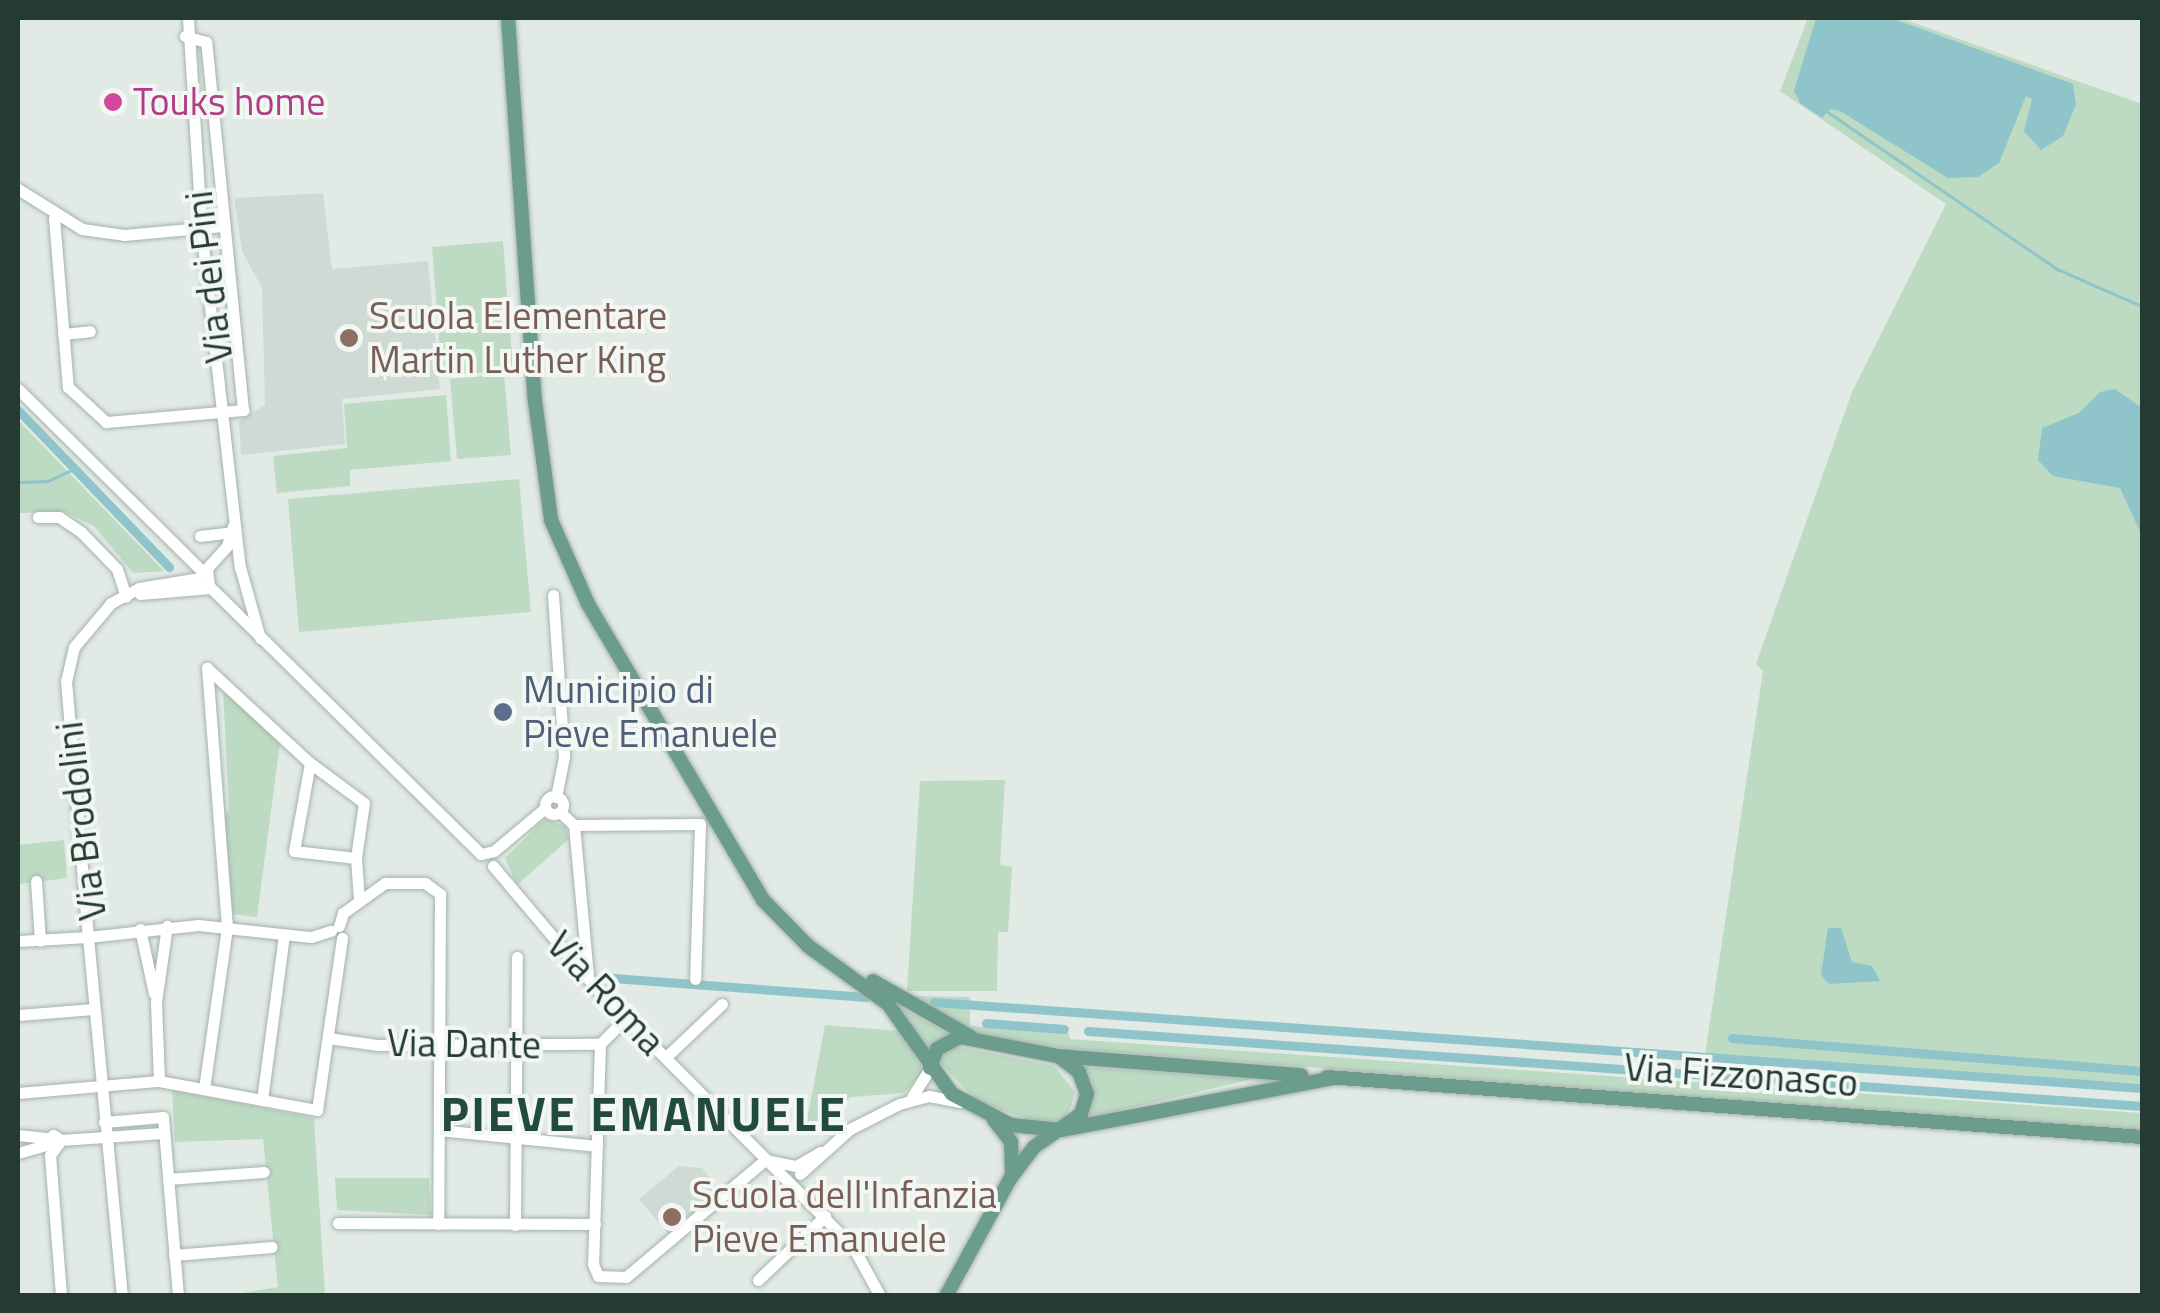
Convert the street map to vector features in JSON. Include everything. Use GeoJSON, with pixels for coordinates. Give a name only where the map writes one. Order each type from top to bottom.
{"type":"FeatureCollection","features":[{"type":"Feature","properties":{"kind":"main road"},"geometry":{"type":"LineString","coordinates":[[508,18],[548,507],[588,604],[722,837],[791,930],[888,1004],[930,1068],[964,1104],[993,1118],[1061,1130]]}},
{"type":"Feature","properties":{"kind":"main road"},"geometry":{"type":"LineString","coordinates":[[791,930],[979,1041]]}},
{"type":"Feature","properties":{"kind":"main road"},"geometry":{"type":"LineString","coordinates":[[930,1068],[943,1043],[960,1037],[979,1041]]}},
{"type":"Feature","properties":{"kind":"main road","name":"Via Fizzonasco"},"geometry":{"type":"LineString","coordinates":[[979,1041],[1058,1056],[2142,1137]]}},
{"type":"Feature","properties":{"kind":"main road"},"geometry":{"type":"LineString","coordinates":[[946,1296],[1010,1177],[1034,1147],[1081,1114],[1088,1094],[1079,1072],[1058,1056]]}},
{"type":"Feature","properties":{"kind":"main road","name":"Via Fizzonasco"},"geometry":{"type":"LineString","coordinates":[[1061,1130],[1334,1078]]}},
{"type":"Feature","properties":{"kind":"main road"},"geometry":{"type":"LineString","coordinates":[[993,1118],[1011,1142],[1010,1177]]}},
{"type":"Feature","properties":{"kind":"street","name":"Via dei Pini"},"geometry":{"type":"LineString","coordinates":[[180,18],[186,36]]}},
{"type":"Feature","properties":{"kind":"street","name":"Via dei Pini"},"geometry":{"type":"LineString","coordinates":[[188,18],[186,36],[201,227],[226,412],[240,571]]}},
{"type":"Feature","properties":{"kind":"street"},"geometry":{"type":"LineString","coordinates":[[54,218],[68,387],[106,422],[243,410],[206,42],[186,36]]}},
{"type":"Feature","properties":{"kind":"street"},"geometry":{"type":"LineString","coordinates":[[18,189],[54,218],[124,235],[223,226]]}},
{"type":"Feature","properties":{"kind":"street"},"geometry":{"type":"LineString","coordinates":[[63,334],[90,331]]}},
{"type":"Feature","properties":{"kind":"street"},"geometry":{"type":"LineString","coordinates":[[18,389],[260,638],[488,852],[556,796]]}},
{"type":"Feature","properties":{"kind":"street"},"geometry":{"type":"LineString","coordinates":[[38,518],[59,517],[81,532],[117,569],[126,597],[210,583],[230,591],[240,571]]}},
{"type":"Feature","properties":{"kind":"street","name":"Via dei Pini"},"geometry":{"type":"LineString","coordinates":[[210,583],[216,559],[232,532],[234,517]]}},
{"type":"Feature","properties":{"kind":"street"},"geometry":{"type":"LineString","coordinates":[[200,536],[232,532]]}},
{"type":"Feature","properties":{"kind":"street"},"geometry":{"type":"LineString","coordinates":[[177,552],[216,559],[240,571],[260,638]]}},
{"type":"Feature","properties":{"kind":"street"},"geometry":{"type":"LineString","coordinates":[[553,595],[564,758],[556,796],[560,812]]}},
{"type":"Feature","properties":{"kind":"street","name":"Via Brodolini"},"geometry":{"type":"LineString","coordinates":[[126,597],[86,626],[67,670],[88,936],[167,926],[227,927],[284,936],[339,932]]}},
{"type":"Feature","properties":{"kind":"street"},"geometry":{"type":"LineString","coordinates":[[204,1090],[227,927],[207,668],[310,763],[364,802],[356,858],[359,900]]}},
{"type":"Feature","properties":{"kind":"street"},"geometry":{"type":"LineString","coordinates":[[310,763],[294,851],[356,858]]}},
{"type":"Feature","properties":{"kind":"street"},"geometry":{"type":"LineString","coordinates":[[545,808],[560,812],[574,825],[588,974]]}},
{"type":"Feature","properties":{"kind":"street"},"geometry":{"type":"LineString","coordinates":[[574,825],[700,824],[694,978]]}},
{"type":"Feature","properties":{"kind":"street","name":"Via Roma"},"geometry":{"type":"LineString","coordinates":[[488,852],[493,866],[627,1016],[765,1160],[792,1174],[868,1268],[880,1296]]}},
{"type":"Feature","properties":{"kind":"street"},"geometry":{"type":"LineString","coordinates":[[355,879],[425,884],[440,894],[438,1224]]}},
{"type":"Feature","properties":{"kind":"street"},"geometry":{"type":"LineString","coordinates":[[36,881],[40,941]]}},
{"type":"Feature","properties":{"kind":"street"},"geometry":{"type":"LineString","coordinates":[[18,1093],[159,1082],[317,1110],[339,932],[359,900],[385,883]]}},
{"type":"Feature","properties":{"kind":"street"},"geometry":{"type":"LineString","coordinates":[[156,1002],[167,926]]}},
{"type":"Feature","properties":{"kind":"street"},"geometry":{"type":"LineString","coordinates":[[140,928],[156,1002],[159,1082]]}},
{"type":"Feature","properties":{"kind":"street"},"geometry":{"type":"LineString","coordinates":[[18,942],[88,936],[122,1296]]}},
{"type":"Feature","properties":{"kind":"street"},"geometry":{"type":"LineString","coordinates":[[262,1100],[284,936]]}},
{"type":"Feature","properties":{"kind":"street"},"geometry":{"type":"LineString","coordinates":[[516,1225],[517,957]]}},
{"type":"Feature","properties":{"kind":"street"},"geometry":{"type":"LineString","coordinates":[[666,1057],[722,1004]]}},
{"type":"Feature","properties":{"kind":"street"},"geometry":{"type":"LineString","coordinates":[[18,1015],[94,1009]]}},
{"type":"Feature","properties":{"kind":"street"},"geometry":{"type":"LineString","coordinates":[[627,1016],[600,1044],[593,1264],[605,1279],[621,1279],[638,1268],[765,1160]]}},
{"type":"Feature","properties":{"kind":"street","name":"Via Dante"},"geometry":{"type":"LineString","coordinates":[[328,1038],[517,1046],[600,1044]]}},
{"type":"Feature","properties":{"kind":"street"},"geometry":{"type":"LineString","coordinates":[[792,1174],[834,1143],[900,1104],[924,1085],[930,1068]]}},
{"type":"Feature","properties":{"kind":"street"},"geometry":{"type":"LineString","coordinates":[[900,1104],[929,1096],[964,1104]]}},
{"type":"Feature","properties":{"kind":"street"},"geometry":{"type":"LineString","coordinates":[[104,1122],[163,1117],[178,1296]]}},
{"type":"Feature","properties":{"kind":"street"},"geometry":{"type":"LineString","coordinates":[[439,1130],[597,1146]]}},
{"type":"Feature","properties":{"kind":"street"},"geometry":{"type":"LineString","coordinates":[[18,1153],[54,1142],[164,1133]]}},
{"type":"Feature","properties":{"kind":"street"},"geometry":{"type":"LineString","coordinates":[[18,1136],[54,1142]]}},
{"type":"Feature","properties":{"kind":"street"},"geometry":{"type":"LineString","coordinates":[[54,1142],[50,1155],[61,1296]]}},
{"type":"Feature","properties":{"kind":"street"},"geometry":{"type":"LineString","coordinates":[[168,1179],[264,1172]]}},
{"type":"Feature","properties":{"kind":"street"},"geometry":{"type":"LineString","coordinates":[[758,1280],[823,1214]]}},
{"type":"Feature","properties":{"kind":"street"},"geometry":{"type":"LineString","coordinates":[[338,1223],[595,1224]]}},
{"type":"Feature","properties":{"kind":"street"},"geometry":{"type":"LineString","coordinates":[[174,1255],[272,1246]]}},
{"type":"Feature","properties":{"kind":"shaded area","name":"Scuola Elementare Martin Luther King"},"geometry":{"type":"Polygon","coordinates":[[[323,193],[332,269],[428,261],[440,389],[342,399],[345,444],[241,455],[239,421],[265,405],[262,288],[242,251],[234,198],[323,193]]]}},
{"type":"Feature","properties":{"kind":"shaded area","name":"Scuola dell'Infanzia Pieve Emanuele"},"geometry":{"type":"Polygon","coordinates":[[[679,1166],[702,1168],[720,1192],[668,1234],[639,1199],[679,1166]]]}},
{"type":"Feature","properties":{"kind":"green space"},"geometry":{"type":"Polygon","coordinates":[[[1808,18],[1900,18],[2142,104],[2142,1083],[1704,1061],[1763,671],[1756,664],[1852,392],[1946,204],[1780,91],[1808,18]]]}},
{"type":"Feature","properties":{"kind":"green space"},"geometry":{"type":"Polygon","coordinates":[[[503,241],[513,370],[442,376],[432,247],[503,241]]]}},
{"type":"Feature","properties":{"kind":"green space"},"geometry":{"type":"Polygon","coordinates":[[[504,374],[511,455],[457,459],[450,379],[504,374]]]}},
{"type":"Feature","properties":{"kind":"green space"},"geometry":{"type":"Polygon","coordinates":[[[446,395],[451,461],[350,470],[350,486],[277,493],[273,456],[347,448],[344,404],[446,395]]]}},
{"type":"Feature","properties":{"kind":"green space"},"geometry":{"type":"Polygon","coordinates":[[[18,420],[164,571],[133,573],[94,526],[65,512],[18,513],[18,420]]]}},
{"type":"Feature","properties":{"kind":"green space"},"geometry":{"type":"Polygon","coordinates":[[[519,479],[531,612],[299,632],[288,499],[519,479]]]}},
{"type":"Feature","properties":{"kind":"green space"},"geometry":{"type":"Polygon","coordinates":[[[223,690],[280,743],[257,917],[231,914],[222,822],[229,809],[223,690]]]}},
{"type":"Feature","properties":{"kind":"green space"},"geometry":{"type":"Polygon","coordinates":[[[1005,780],[1000,865],[1012,867],[1008,932],[998,932],[997,991],[907,991],[920,781],[1005,780]]]}},
{"type":"Feature","properties":{"kind":"green space"},"geometry":{"type":"Polygon","coordinates":[[[545,819],[565,826],[569,839],[517,885],[505,858],[545,819]]]}},
{"type":"Feature","properties":{"kind":"green space"},"geometry":{"type":"Polygon","coordinates":[[[64,840],[67,878],[18,884],[18,845],[64,840]]]}},
{"type":"Feature","properties":{"kind":"green space"},"geometry":{"type":"Polygon","coordinates":[[[911,996],[970,997],[970,1026],[1068,1031],[1070,1039],[2142,1113],[2142,1132],[1009,1044],[987,1040],[911,996]]]}},
{"type":"Feature","properties":{"kind":"green space"},"geometry":{"type":"Polygon","coordinates":[[[901,1007],[948,1034],[927,1057],[898,1009],[901,1007]]]}},
{"type":"Feature","properties":{"kind":"green space"},"geometry":{"type":"Polygon","coordinates":[[[825,1025],[900,1031],[924,1071],[904,1093],[851,1097],[805,1131],[825,1025]]]}},
{"type":"Feature","properties":{"kind":"green space"},"geometry":{"type":"Polygon","coordinates":[[[954,1046],[1054,1066],[1075,1092],[1071,1107],[1062,1121],[1047,1126],[977,1101],[937,1060],[954,1046]]]}},
{"type":"Feature","properties":{"kind":"green space"},"geometry":{"type":"Polygon","coordinates":[[[1084,1067],[1253,1079],[1087,1118],[1093,1085],[1084,1067]]]}},
{"type":"Feature","properties":{"kind":"green space"},"geometry":{"type":"Polygon","coordinates":[[[172,1090],[314,1118],[325,1295],[231,1295],[278,1287],[263,1139],[175,1142],[172,1090]]]}},
{"type":"Feature","properties":{"kind":"green space"},"geometry":{"type":"Polygon","coordinates":[[[335,1178],[429,1178],[431,1215],[337,1210],[335,1178]]]}},
{"type":"Feature","properties":{"kind":"water"},"geometry":{"type":"Polygon","coordinates":[[[1816,18],[1891,18],[2073,84],[2076,104],[2063,136],[2041,150],[2024,131],[2032,99],[2026,96],[1999,163],[1978,177],[1948,178],[1840,111],[1830,109],[1822,118],[1800,103],[1794,91],[1816,18]]]}},
{"type":"Feature","properties":{"kind":"water"},"geometry":{"type":"Polygon","coordinates":[[[2115,389],[2142,408],[2142,536],[2120,488],[2053,476],[2038,460],[2042,428],[2079,413],[2100,392],[2115,389]]]}},
{"type":"Feature","properties":{"kind":"water"},"geometry":{"type":"Polygon","coordinates":[[[1828,928],[1841,928],[1852,962],[1872,966],[1880,981],[1829,984],[1821,975],[1828,928]]]}},
{"type":"Feature","properties":{"kind":"waterway"},"geometry":{"type":"LineString","coordinates":[[1825,110],[2057,269],[2142,306]]}},
{"type":"Feature","properties":{"kind":"waterway"},"geometry":{"type":"LineString","coordinates":[[18,410],[169,567]]}},
{"type":"Feature","properties":{"kind":"waterway"},"geometry":{"type":"LineString","coordinates":[[18,482],[48,481],[74,469]]}},
{"type":"Feature","properties":{"kind":"waterway"},"geometry":{"type":"LineString","coordinates":[[613,978],[866,997]]}},
{"type":"Feature","properties":{"kind":"waterway"},"geometry":{"type":"LineString","coordinates":[[934,1002],[2142,1088]]}},
{"type":"Feature","properties":{"kind":"waterway"},"geometry":{"type":"LineString","coordinates":[[986,1023],[1064,1029]]}},
{"type":"Feature","properties":{"kind":"waterway"},"geometry":{"type":"LineString","coordinates":[[1088,1031],[2142,1106]]}},
{"type":"Feature","properties":{"kind":"waterway"},"geometry":{"type":"LineString","coordinates":[[1732,1038],[2142,1071]]}},
{"type":"Feature","properties":{"kind":"place","name":"Touks home"},"geometry":{"type":"Point","coordinates":[113,102]}},
{"type":"Feature","properties":{"kind":"place","name":"Scuola Elementare Martin Luther King"},"geometry":{"type":"Point","coordinates":[349,338]}},
{"type":"Feature","properties":{"kind":"place","name":"Municipio di Pieve Emanuele"},"geometry":{"type":"Point","coordinates":[503,712]}},
{"type":"Feature","properties":{"kind":"place","name":"Scuola dell'Infanzia Pieve Emanuele"},"geometry":{"type":"Point","coordinates":[672,1217]}},
{"type":"Feature","properties":{"kind":"district","name":"PIEVE EMANUELE"},"geometry":{"type":"Point","coordinates":[644,1114]}}]}
